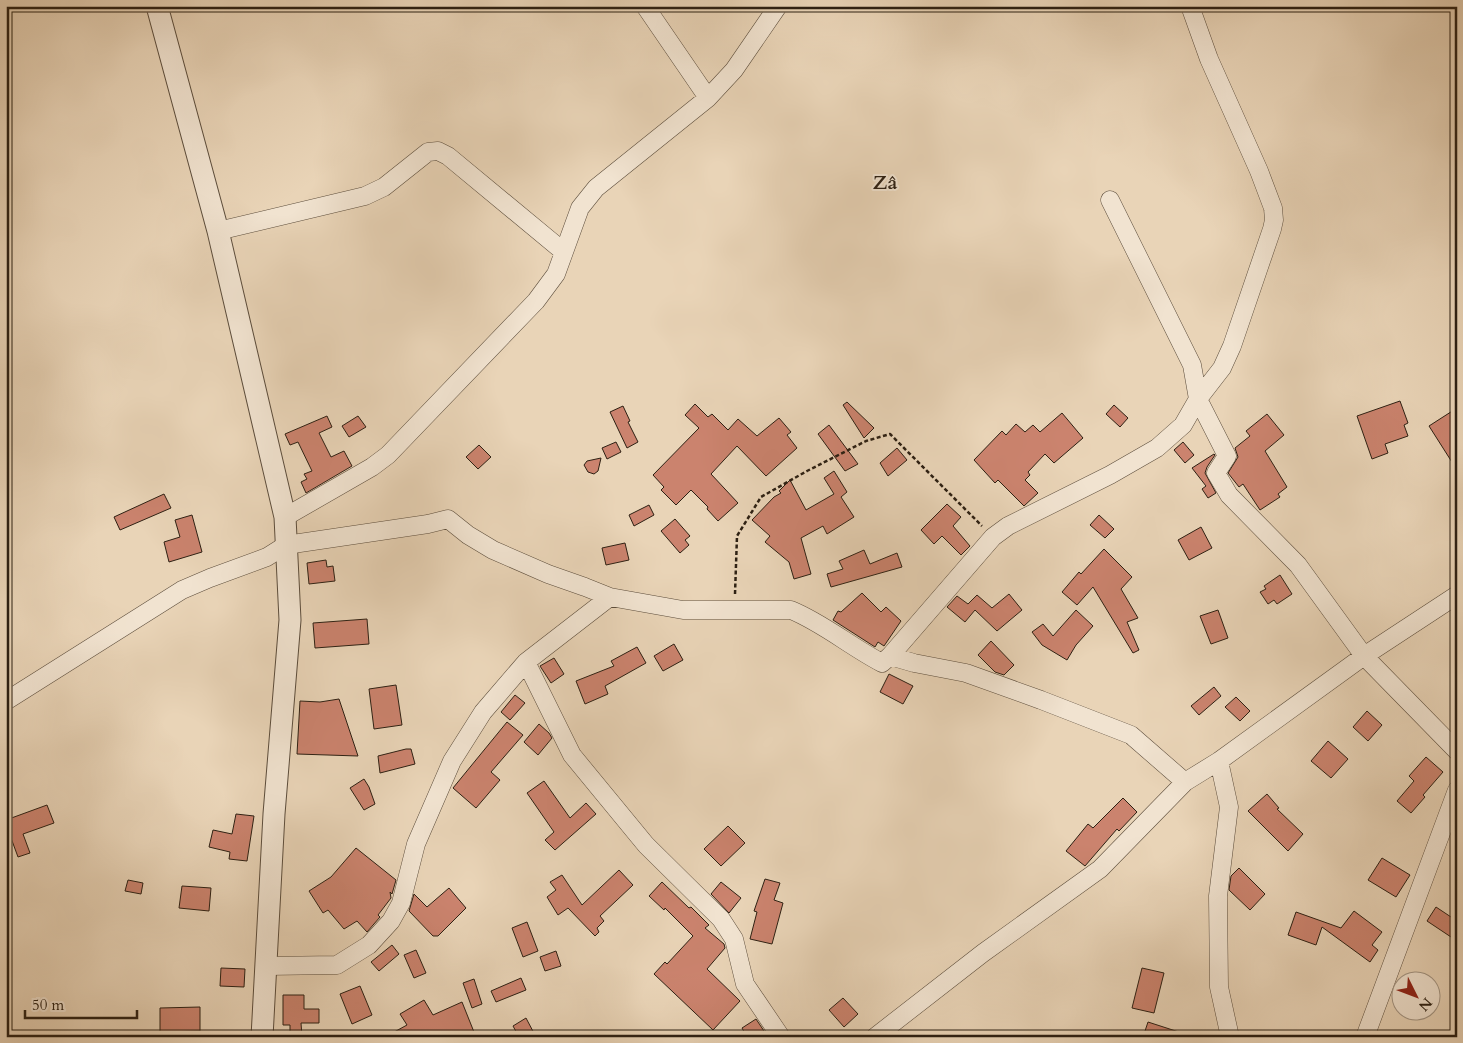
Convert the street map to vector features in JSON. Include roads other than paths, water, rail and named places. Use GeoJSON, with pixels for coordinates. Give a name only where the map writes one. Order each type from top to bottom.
{"type":"FeatureCollection","features":[{"type":"Feature","properties":{"kind":"street"},"geometry":{"type":"LineString","coordinates":[[157,6],[218,231],[285,517],[290,620],[274,814],[262,1037]]}},
{"type":"Feature","properties":{"kind":"street"},"geometry":{"type":"LineString","coordinates":[[645,6],[708,98]]}},
{"type":"Feature","properties":{"kind":"street"},"geometry":{"type":"LineString","coordinates":[[285,517],[372,467],[388,455],[536,301],[556,274],[580,208],[596,188],[708,98],[734,70],[778,6]]}},
{"type":"Feature","properties":{"kind":"street"},"geometry":{"type":"LineString","coordinates":[[6,701],[182,590],[267,557],[286,545],[448,520],[493,550],[548,574],[610,597],[683,610],[791,610],[805,616],[858,651],[882,664],[993,537],[1008,526],[1110,476],[1157,448],[1183,425],[1198,399],[1222,368],[1232,346],[1272,229],[1274,220],[1273,208],[1259,171],[1209,59],[1190,6]]}},
{"type":"Feature","properties":{"kind":"street"},"geometry":{"type":"LineString","coordinates":[[218,231],[365,196],[384,187],[428,152],[438,151],[448,156],[564,252]]}},
{"type":"Feature","properties":{"kind":"street"},"geometry":{"type":"LineString","coordinates":[[1110,200],[1192,365],[1198,399],[1227,456],[1216,473],[1229,494],[1298,565],[1364,656],[1457,751]]}},
{"type":"Feature","properties":{"kind":"street"},"geometry":{"type":"LineString","coordinates":[[875,1037],[983,953],[1100,869],[1185,782],[1219,761],[1364,656],[1457,595]]}},
{"type":"Feature","properties":{"kind":"street"},"geometry":{"type":"LineString","coordinates":[[266,966],[337,965],[369,945],[391,921],[400,903],[416,844],[452,760],[483,712],[526,662],[610,597]]}},
{"type":"Feature","properties":{"kind":"street"},"geometry":{"type":"LineString","coordinates":[[890,656],[914,663],[966,673],[1131,735],[1185,782]]}},
{"type":"Feature","properties":{"kind":"street"},"geometry":{"type":"LineString","coordinates":[[526,662],[572,755],[646,845],[721,919],[734,939],[745,984],[781,1037]]}},
{"type":"Feature","properties":{"kind":"street"},"geometry":{"type":"LineString","coordinates":[[1219,761],[1229,807],[1218,896],[1219,988],[1230,1037]]}},
{"type":"Feature","properties":{"kind":"street"},"geometry":{"type":"LineString","coordinates":[[1365,1037],[1457,790]]}},
{"type":"Feature","properties":{"kind":"district","name":"Zâ"},"geometry":{"type":"Point","coordinates":[885,182]}}]}
